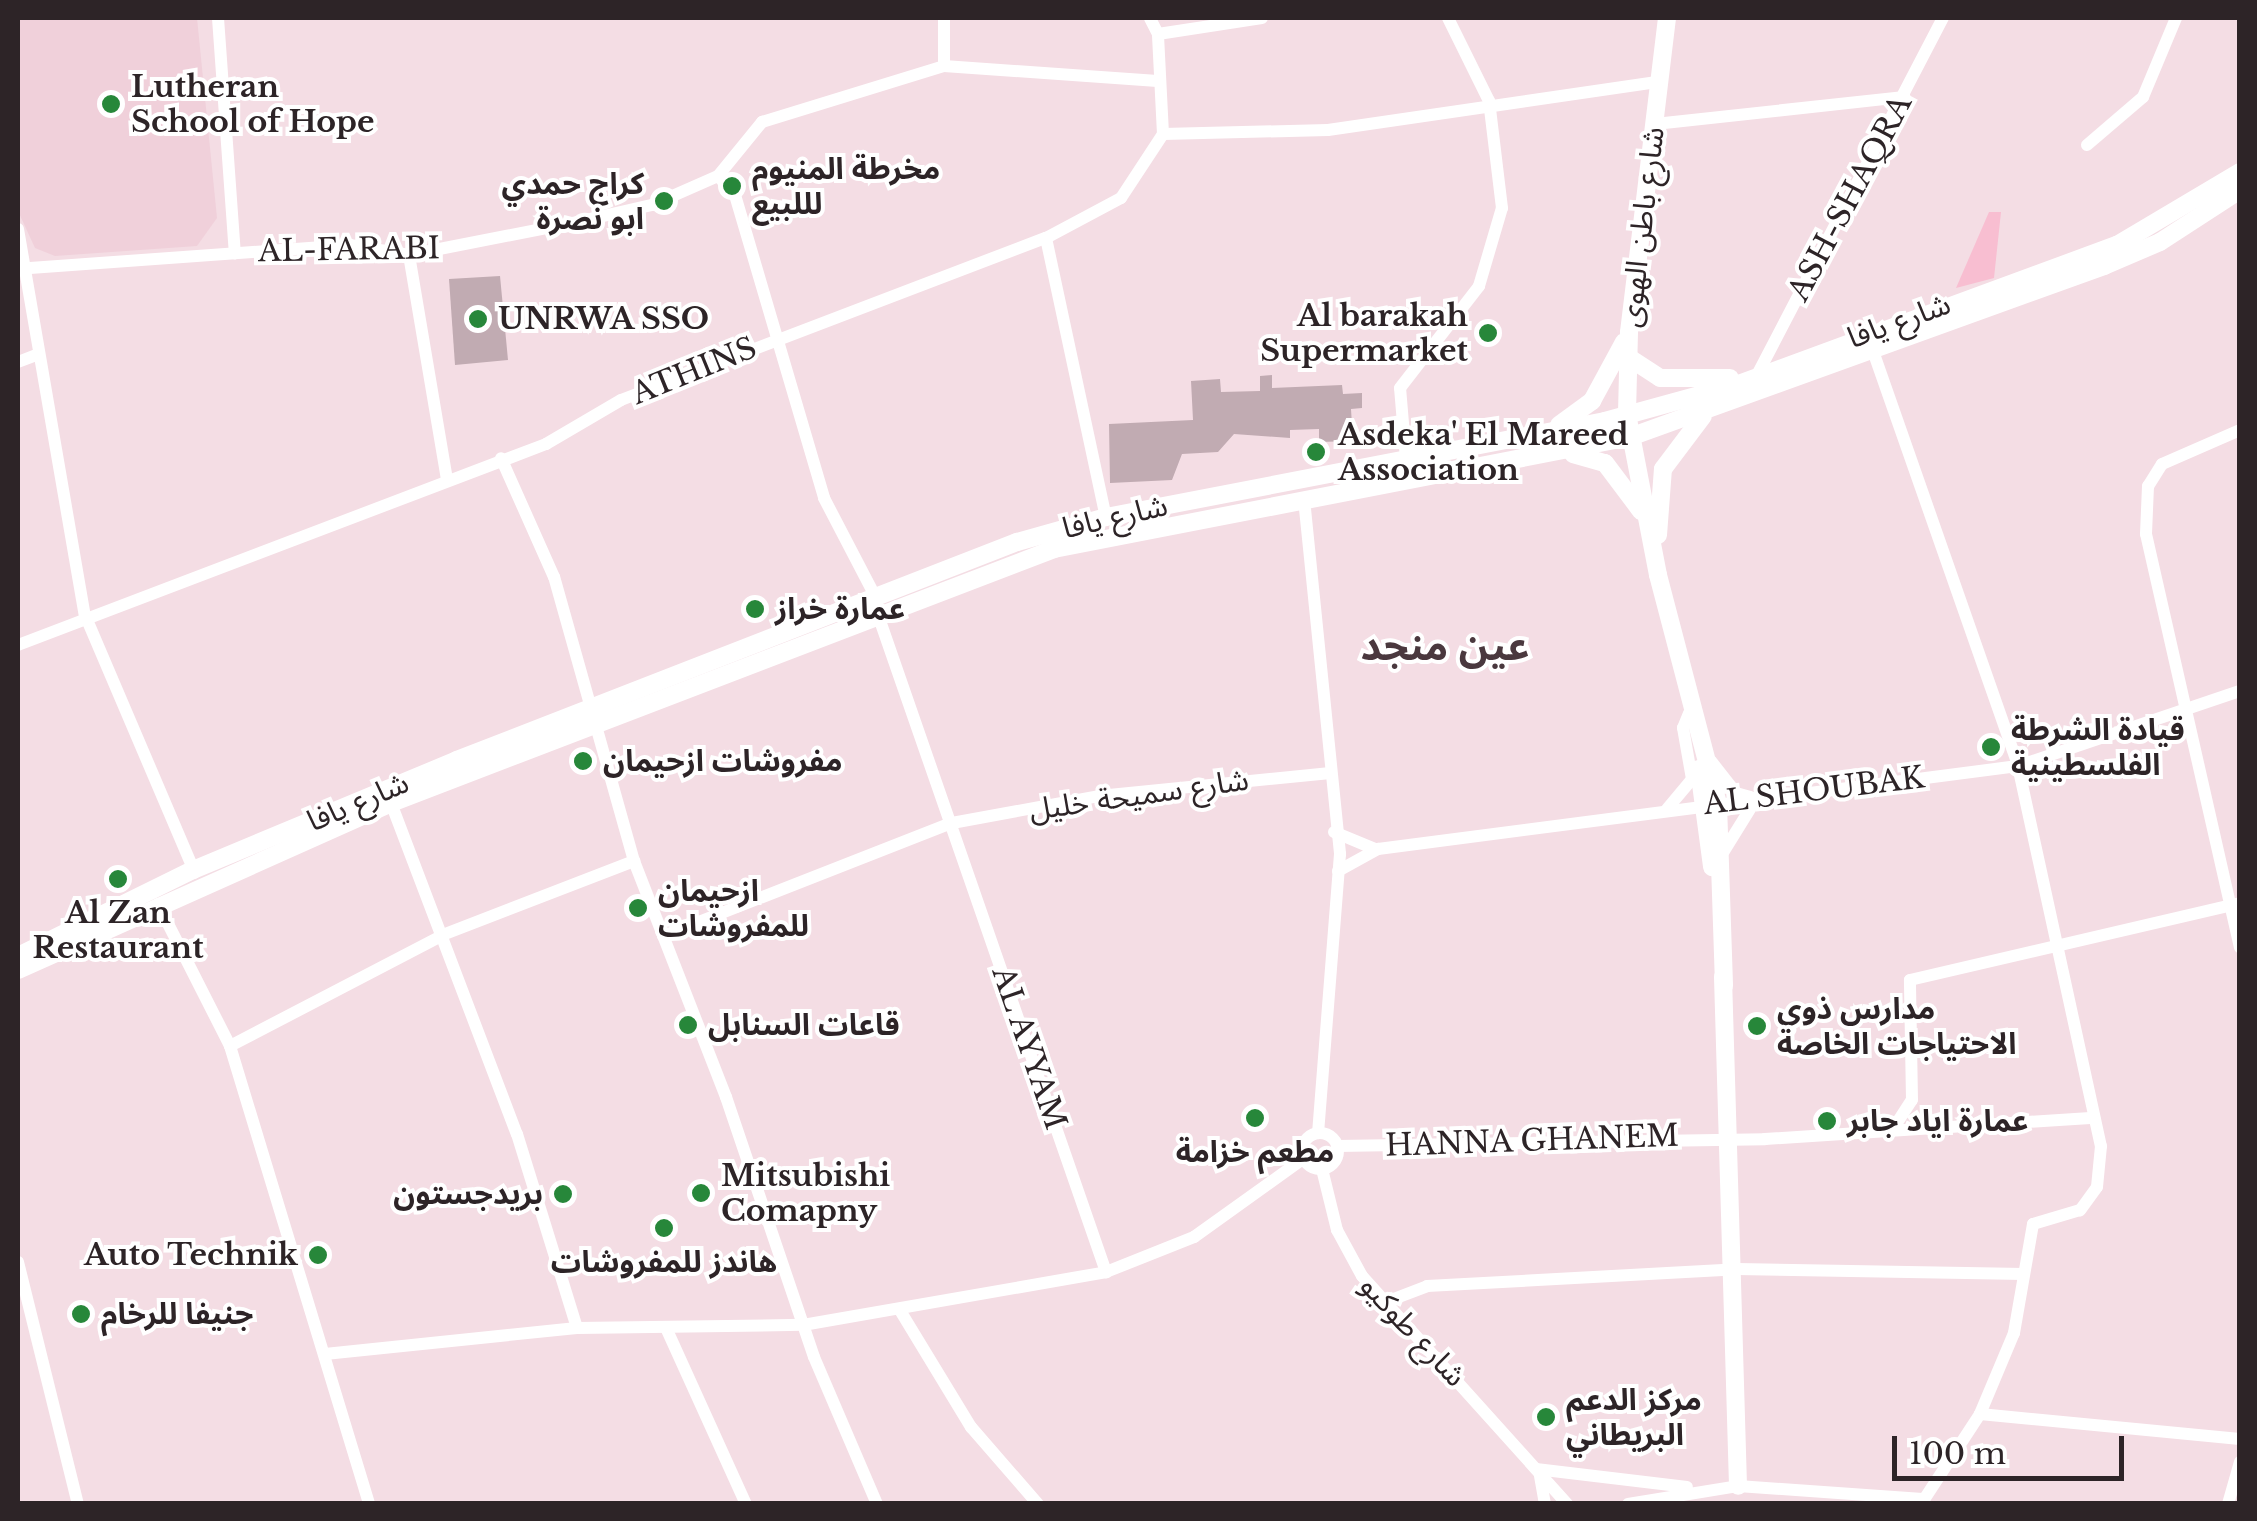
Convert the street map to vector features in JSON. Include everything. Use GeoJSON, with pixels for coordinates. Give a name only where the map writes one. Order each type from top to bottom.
{"type":"FeatureCollection","features":[{"type":"Feature","properties":{"kind":"main road","name":"شارع باطن الهوى"},"geometry":{"type":"LineString","coordinates":[[1658,575],[1630,437],[1628,357],[1667,18]]}},
{"type":"Feature","properties":{"kind":"main road","name":"شارع يافا"},"geometry":{"type":"LineString","coordinates":[[18,956],[595,704],[876,604],[1106,516],[1544,432],[1628,414],[1756,377],[2117,245],[2240,172]]}},
{"type":"Feature","properties":{"kind":"main road","name":"شارع يافا"},"geometry":{"type":"LineString","coordinates":[[18,970],[158,904],[197,877],[590,726],[876,604],[1054,549],[1630,437],[2146,248],[2240,190]]}},
{"type":"Feature","properties":{"kind":"main road"},"geometry":{"type":"LineString","coordinates":[[1544,432],[1592,400],[1629,332]]}},
{"type":"Feature","properties":{"kind":"main road"},"geometry":{"type":"LineString","coordinates":[[1628,357],[1660,378],[1756,377]]}},
{"type":"Feature","properties":{"kind":"main road"},"geometry":{"type":"LineString","coordinates":[[1714,407],[1678,440],[1663,469],[1658,575],[1706,752],[1724,986]]}},
{"type":"Feature","properties":{"kind":"main road"},"geometry":{"type":"LineString","coordinates":[[1558,452],[1605,464],[1647,520]]}},
{"type":"Feature","properties":{"kind":"main road"},"geometry":{"type":"LineString","coordinates":[[1685,679],[1722,858],[1727,1136],[1737,1269],[1738,1486]]}},
{"type":"Feature","properties":{"kind":"street"},"geometry":{"type":"LineString","coordinates":[[218,18],[235,252]]}},
{"type":"Feature","properties":{"kind":"street"},"geometry":{"type":"LineString","coordinates":[[944,18],[944,66]]}},
{"type":"Feature","properties":{"kind":"street"},"geometry":{"type":"LineString","coordinates":[[1150,18],[1158,34],[1157,81],[1163,134],[1280,135],[1488,101],[1659,82]]}},
{"type":"Feature","properties":{"kind":"street"},"geometry":{"type":"LineString","coordinates":[[1158,34],[1262,18]]}},
{"type":"Feature","properties":{"kind":"street"},"geometry":{"type":"LineString","coordinates":[[1406,459],[1400,388],[1479,286],[1502,208],[1488,101],[1448,18]]}},
{"type":"Feature","properties":{"kind":"street","name":"ASH-SHAQRA"},"geometry":{"type":"LineString","coordinates":[[1756,377],[1905,98],[1942,18]]}},
{"type":"Feature","properties":{"kind":"street"},"geometry":{"type":"LineString","coordinates":[[2087,145],[2143,97],[2176,18]]}},
{"type":"Feature","properties":{"kind":"street"},"geometry":{"type":"LineString","coordinates":[[718,176],[762,122],[944,66],[1157,81]]}},
{"type":"Feature","properties":{"kind":"street"},"geometry":{"type":"LineString","coordinates":[[1655,124],[1905,98]]}},
{"type":"Feature","properties":{"kind":"street","name":"ATHINS"},"geometry":{"type":"LineString","coordinates":[[18,646],[85,615],[447,480],[774,339],[1046,238],[1122,198],[1163,134]]}},
{"type":"Feature","properties":{"kind":"street","name":"AL-FARABI"},"geometry":{"type":"LineString","coordinates":[[30,268],[350,245],[409,254],[652,205],[718,176]]}},
{"type":"Feature","properties":{"kind":"street","name":"AL AYYAM"},"geometry":{"type":"LineString","coordinates":[[718,176],[735,195],[774,339],[824,498],[876,604],[1106,1272]]}},
{"type":"Feature","properties":{"kind":"street"},"geometry":{"type":"LineString","coordinates":[[18,229],[30,268],[40,354],[85,615],[197,877]]}},
{"type":"Feature","properties":{"kind":"street"},"geometry":{"type":"LineString","coordinates":[[1046,238],[1106,516]]}},
{"type":"Feature","properties":{"kind":"street"},"geometry":{"type":"LineString","coordinates":[[409,254],[447,480]]}},
{"type":"Feature","properties":{"kind":"street"},"geometry":{"type":"LineString","coordinates":[[1628,1504],[1738,1486],[1922,1501],[1980,1414],[2014,1332],[2033,1224],[2080,1210],[2097,1187],[2094,1118],[2062,950],[2018,766],[1872,351]]}},
{"type":"Feature","properties":{"kind":"street"},"geometry":{"type":"LineString","coordinates":[[18,362],[40,354]]}},
{"type":"Feature","properties":{"kind":"street"},"geometry":{"type":"LineString","coordinates":[[2240,430],[2162,464],[2148,486],[2146,534],[2235,905],[2240,947]]}},
{"type":"Feature","properties":{"kind":"street"},"geometry":{"type":"LineString","coordinates":[[501,458],[554,577],[595,704],[590,726],[634,861],[803,1325],[877,1504]]}},
{"type":"Feature","properties":{"kind":"street"},"geometry":{"type":"LineString","coordinates":[[1304,499],[1338,871],[1318,1133]]}},
{"type":"Feature","properties":{"kind":"street","name":"AL SHOUBAK"},"geometry":{"type":"LineString","coordinates":[[1338,871],[1378,849],[2018,766],[2240,691]]}},
{"type":"Feature","properties":{"kind":"street"},"geometry":{"type":"LineString","coordinates":[[1664,811],[1692,779],[1689,713]]}},
{"type":"Feature","properties":{"kind":"street"},"geometry":{"type":"LineString","coordinates":[[1706,752],[1736,792],[1757,799],[1728,833],[1722,858]]}},
{"type":"Feature","properties":{"kind":"street","name":"شارع سميحة خليل"},"geometry":{"type":"LineString","coordinates":[[663,936],[952,824],[1099,796],[1328,773]]}},
{"type":"Feature","properties":{"kind":"street"},"geometry":{"type":"LineString","coordinates":[[391,803],[445,934],[577,1328]]}},
{"type":"Feature","properties":{"kind":"street","name":"AL SHOUBAK"},"geometry":{"type":"LineString","coordinates":[[1334,832],[1378,849]]}},
{"type":"Feature","properties":{"kind":"street"},"geometry":{"type":"LineString","coordinates":[[230,1046],[445,934],[634,861]]}},
{"type":"Feature","properties":{"kind":"street"},"geometry":{"type":"LineString","coordinates":[[158,904],[230,1046],[368,1504]]}},
{"type":"Feature","properties":{"kind":"street"},"geometry":{"type":"LineString","coordinates":[[1891,1132],[1912,1100],[1910,980],[2062,950],[2235,905]]}},
{"type":"Feature","properties":{"kind":"street","name":"HANNA GHANEM"},"geometry":{"type":"LineString","coordinates":[[1337,1146],[1891,1132],[2094,1118]]}},
{"type":"Feature","properties":{"kind":"street"},"geometry":{"type":"LineString","coordinates":[[1303,1158],[1304,1142],[1318,1133]]}},
{"type":"Feature","properties":{"kind":"street"},"geometry":{"type":"LineString","coordinates":[[1303,1158],[1322,1169],[1336,1158],[1337,1146],[1318,1133]]}},
{"type":"Feature","properties":{"kind":"street"},"geometry":{"type":"LineString","coordinates":[[325,1354],[577,1328],[667,1330],[803,1325],[901,1312],[1106,1272],[1194,1237],[1303,1158]]}},
{"type":"Feature","properties":{"kind":"street","name":"شارع طوكيو"},"geometry":{"type":"LineString","coordinates":[[1322,1169],[1348,1257],[1391,1300],[1567,1504]]}},
{"type":"Feature","properties":{"kind":"street"},"geometry":{"type":"LineString","coordinates":[[18,1262],[78,1504]]}},
{"type":"Feature","properties":{"kind":"street"},"geometry":{"type":"LineString","coordinates":[[1391,1300],[1427,1286],[1737,1269],[2024,1274]]}},
{"type":"Feature","properties":{"kind":"street"},"geometry":{"type":"LineString","coordinates":[[901,1312],[971,1426],[1038,1504]]}},
{"type":"Feature","properties":{"kind":"street"},"geometry":{"type":"LineString","coordinates":[[667,1330],[746,1504]]}},
{"type":"Feature","properties":{"kind":"street"},"geometry":{"type":"LineString","coordinates":[[1980,1414],[2240,1440]]}},
{"type":"Feature","properties":{"kind":"street"},"geometry":{"type":"LineString","coordinates":[[2228,1504],[2240,1462]]}},
{"type":"Feature","properties":{"kind":"street"},"geometry":{"type":"LineString","coordinates":[[1544,1504],[1538,1472],[1699,1490]]}},
{"type":"Feature","properties":{"kind":"shaded area","name":"Lutheran School of Hope"},"geometry":{"type":"Polygon","coordinates":[[[18,18],[197,18],[217,218],[197,246],[55,256],[35,248],[18,211],[18,18]]]}},
{"type":"Feature","properties":{"kind":"shaded area"},"geometry":{"type":"Polygon","coordinates":[[[1989,212],[2001,212],[1994,278],[1956,288],[1989,212]]]}},
{"type":"Feature","properties":{"kind":"building","name":"UNRWA SSO"},"geometry":{"type":"Polygon","coordinates":[[[500,276],[508,360],[455,365],[449,279],[500,276]]]}},
{"type":"Feature","properties":{"kind":"building"},"geometry":{"type":"Polygon","coordinates":[[[1272,375],[1272,388],[1342,385],[1343,394],[1362,393],[1362,408],[1351,409],[1353,441],[1319,442],[1319,429],[1290,430],[1290,438],[1234,434],[1218,452],[1182,454],[1172,480],[1110,483],[1109,424],[1193,420],[1191,381],[1220,379],[1221,392],[1260,391],[1260,376],[1272,375]]]}},
{"type":"Feature","properties":{"kind":"place","name":"Lutheran School of Hope"},"geometry":{"type":"Point","coordinates":[111,104]}},
{"type":"Feature","properties":{"kind":"place","name":"مخرطة المنيوم لللبيع"},"geometry":{"type":"Point","coordinates":[732,186]}},
{"type":"Feature","properties":{"kind":"place","name":"كراج حمدي ابو نصرة"},"geometry":{"type":"Point","coordinates":[664,201]}},
{"type":"Feature","properties":{"kind":"place","name":"UNRWA SSO"},"geometry":{"type":"Point","coordinates":[478,319]}},
{"type":"Feature","properties":{"kind":"place","name":"Al barakah Supermarket"},"geometry":{"type":"Point","coordinates":[1488,333]}},
{"type":"Feature","properties":{"kind":"place","name":"Asdeka' El Mareed Association"},"geometry":{"type":"Point","coordinates":[1316,452]}},
{"type":"Feature","properties":{"kind":"place","name":"عمارة خراز"},"geometry":{"type":"Point","coordinates":[755,609]}},
{"type":"Feature","properties":{"kind":"place","name":"قيادة الشرطة الفلسطينية"},"geometry":{"type":"Point","coordinates":[1991,747]}},
{"type":"Feature","properties":{"kind":"place","name":"مفروشات ازحيمان"},"geometry":{"type":"Point","coordinates":[583,761]}},
{"type":"Feature","properties":{"kind":"place","name":"Al Zan Restaurant"},"geometry":{"type":"Point","coordinates":[118,879]}},
{"type":"Feature","properties":{"kind":"place","name":"ازحيمان للمفروشات"},"geometry":{"type":"Point","coordinates":[638,908]}},
{"type":"Feature","properties":{"kind":"place","name":"قاعات السنابل"},"geometry":{"type":"Point","coordinates":[688,1025]}},
{"type":"Feature","properties":{"kind":"place","name":"مدارس ذوي الاحتياجات الخاصة"},"geometry":{"type":"Point","coordinates":[1757,1026]}},
{"type":"Feature","properties":{"kind":"place","name":"مطعم خزامة"},"geometry":{"type":"Point","coordinates":[1255,1118]}},
{"type":"Feature","properties":{"kind":"place","name":"عمارة اياد جابر"},"geometry":{"type":"Point","coordinates":[1827,1121]}},
{"type":"Feature","properties":{"kind":"place","name":"Mitsubishi Comapny"},"geometry":{"type":"Point","coordinates":[701,1193]}},
{"type":"Feature","properties":{"kind":"place","name":"بريدجستون"},"geometry":{"type":"Point","coordinates":[563,1194]}},
{"type":"Feature","properties":{"kind":"place","name":"هاندز للمفروشات"},"geometry":{"type":"Point","coordinates":[664,1228]}},
{"type":"Feature","properties":{"kind":"place","name":"Auto Technik"},"geometry":{"type":"Point","coordinates":[318,1255]}},
{"type":"Feature","properties":{"kind":"place","name":"جنيفا للرخام"},"geometry":{"type":"Point","coordinates":[81,1314]}},
{"type":"Feature","properties":{"kind":"place","name":"مركز الدعم البريطاني"},"geometry":{"type":"Point","coordinates":[1546,1417]}},
{"type":"Feature","properties":{"kind":"district","name":"عين منجد"},"geometry":{"type":"Point","coordinates":[1445,646]}}]}
